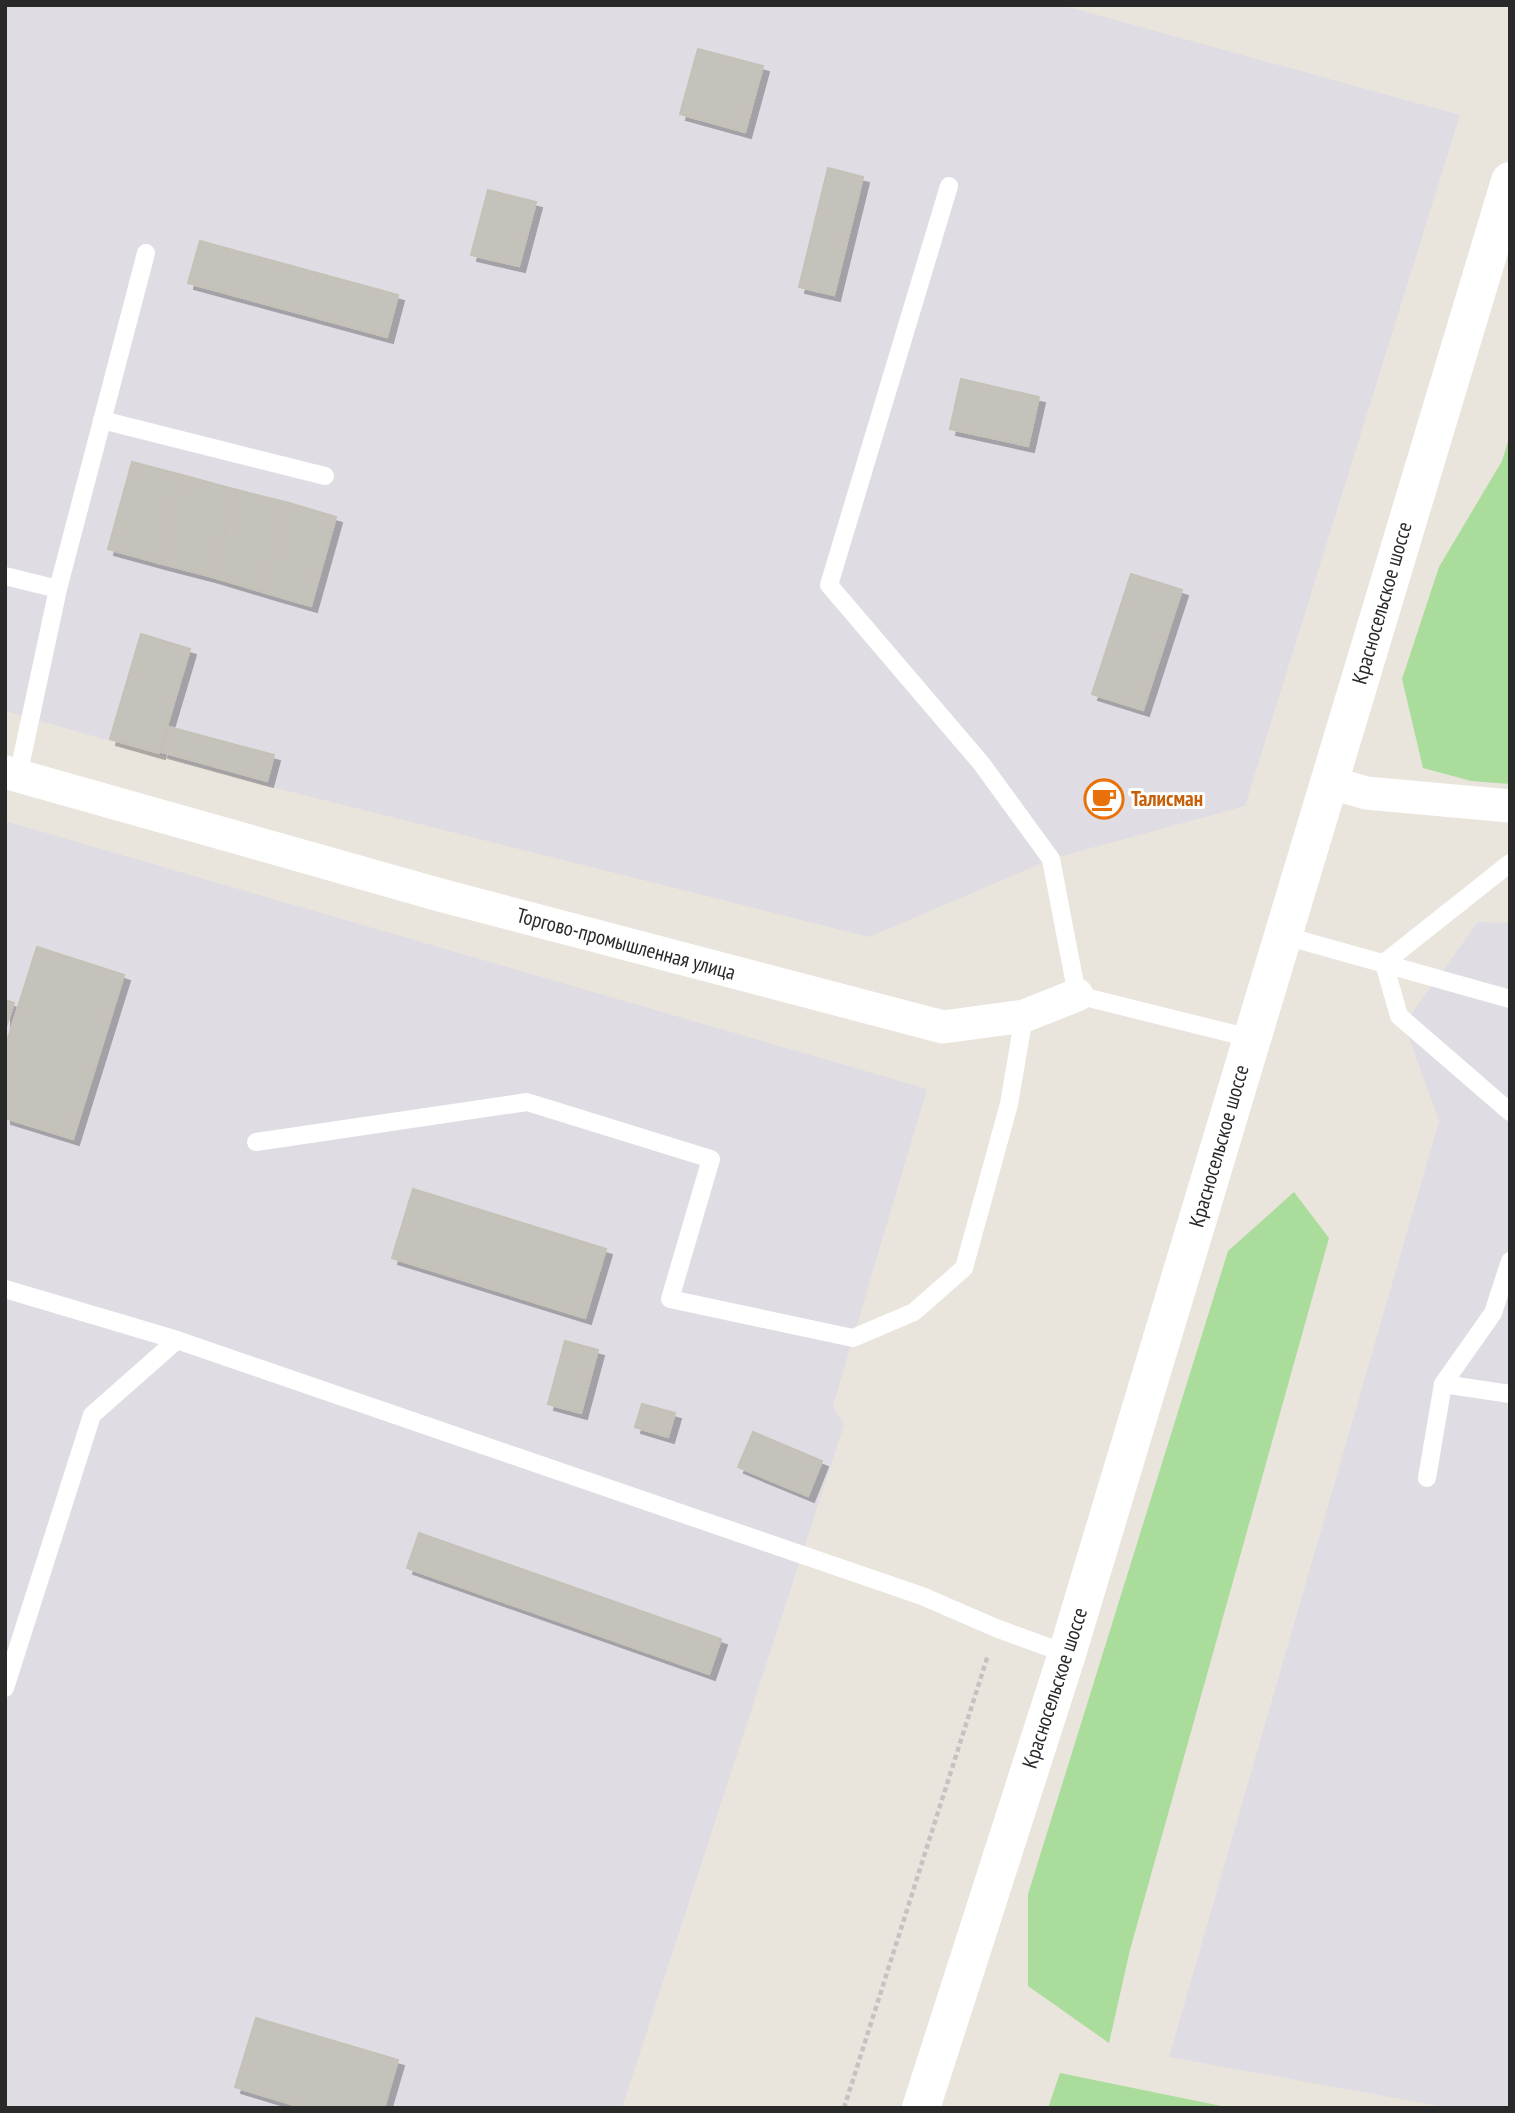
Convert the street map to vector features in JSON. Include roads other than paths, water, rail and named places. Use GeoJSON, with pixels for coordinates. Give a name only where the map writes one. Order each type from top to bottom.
{"type":"FeatureCollection","features":[{"type":"Feature","properties":{"kind":"main road","name":"Красносельское шоссе"},"geometry":{"type":"LineString","coordinates":[[920,2108],[1067,1654],[1250,1038],[1510,181]]}},
{"type":"Feature","properties":{"kind":"street","name":"Торгово-промышленная улица"},"geometry":{"type":"LineString","coordinates":[[11,774],[440,895],[943,1027],[1024,1016],[1077,995]]}},
{"type":"Feature","properties":{"kind":"street"},"geometry":{"type":"LineString","coordinates":[[1329,782],[1366,793],[1510,806]]}},
{"type":"Feature","properties":{"kind":"lane"},"geometry":{"type":"LineString","coordinates":[[950,186],[829,584],[981,763],[1051,859],[1077,995],[1250,1038]]}},
{"type":"Feature","properties":{"kind":"lane"},"geometry":{"type":"LineString","coordinates":[[11,774],[146,253]]}},
{"type":"Feature","properties":{"kind":"lane"},"geometry":{"type":"LineString","coordinates":[[102,420],[324,476]]}},
{"type":"Feature","properties":{"kind":"lane"},"geometry":{"type":"LineString","coordinates":[[5,576],[58,589]]}},
{"type":"Feature","properties":{"kind":"lane"},"geometry":{"type":"LineString","coordinates":[[1384,963],[1510,863]]}},
{"type":"Feature","properties":{"kind":"lane"},"geometry":{"type":"LineString","coordinates":[[1282,935],[1510,999]]}},
{"type":"Feature","properties":{"kind":"lane"},"geometry":{"type":"LineString","coordinates":[[1384,963],[1399,1016],[1510,1112]]}},
{"type":"Feature","properties":{"kind":"lane"},"geometry":{"type":"LineString","coordinates":[[256,1142],[527,1102],[710,1159],[670,1298],[853,1338],[914,1312],[964,1268],[1009,1104],[1024,1016]]}},
{"type":"Feature","properties":{"kind":"lane"},"geometry":{"type":"LineString","coordinates":[[1427,1478],[1443,1384],[1493,1313],[1510,1261]]}},
{"type":"Feature","properties":{"kind":"lane"},"geometry":{"type":"LineString","coordinates":[[5,1289],[177,1340],[922,1596],[996,1628],[1067,1654]]}},
{"type":"Feature","properties":{"kind":"lane"},"geometry":{"type":"LineString","coordinates":[[5,1688],[92,1415],[177,1340]]}},
{"type":"Feature","properties":{"kind":"lane"},"geometry":{"type":"LineString","coordinates":[[1443,1384],[1510,1394]]}},
{"type":"Feature","properties":{"kind":"place","name":"Талисман"},"geometry":{"type":"Point","coordinates":[1104,799]}}]}
